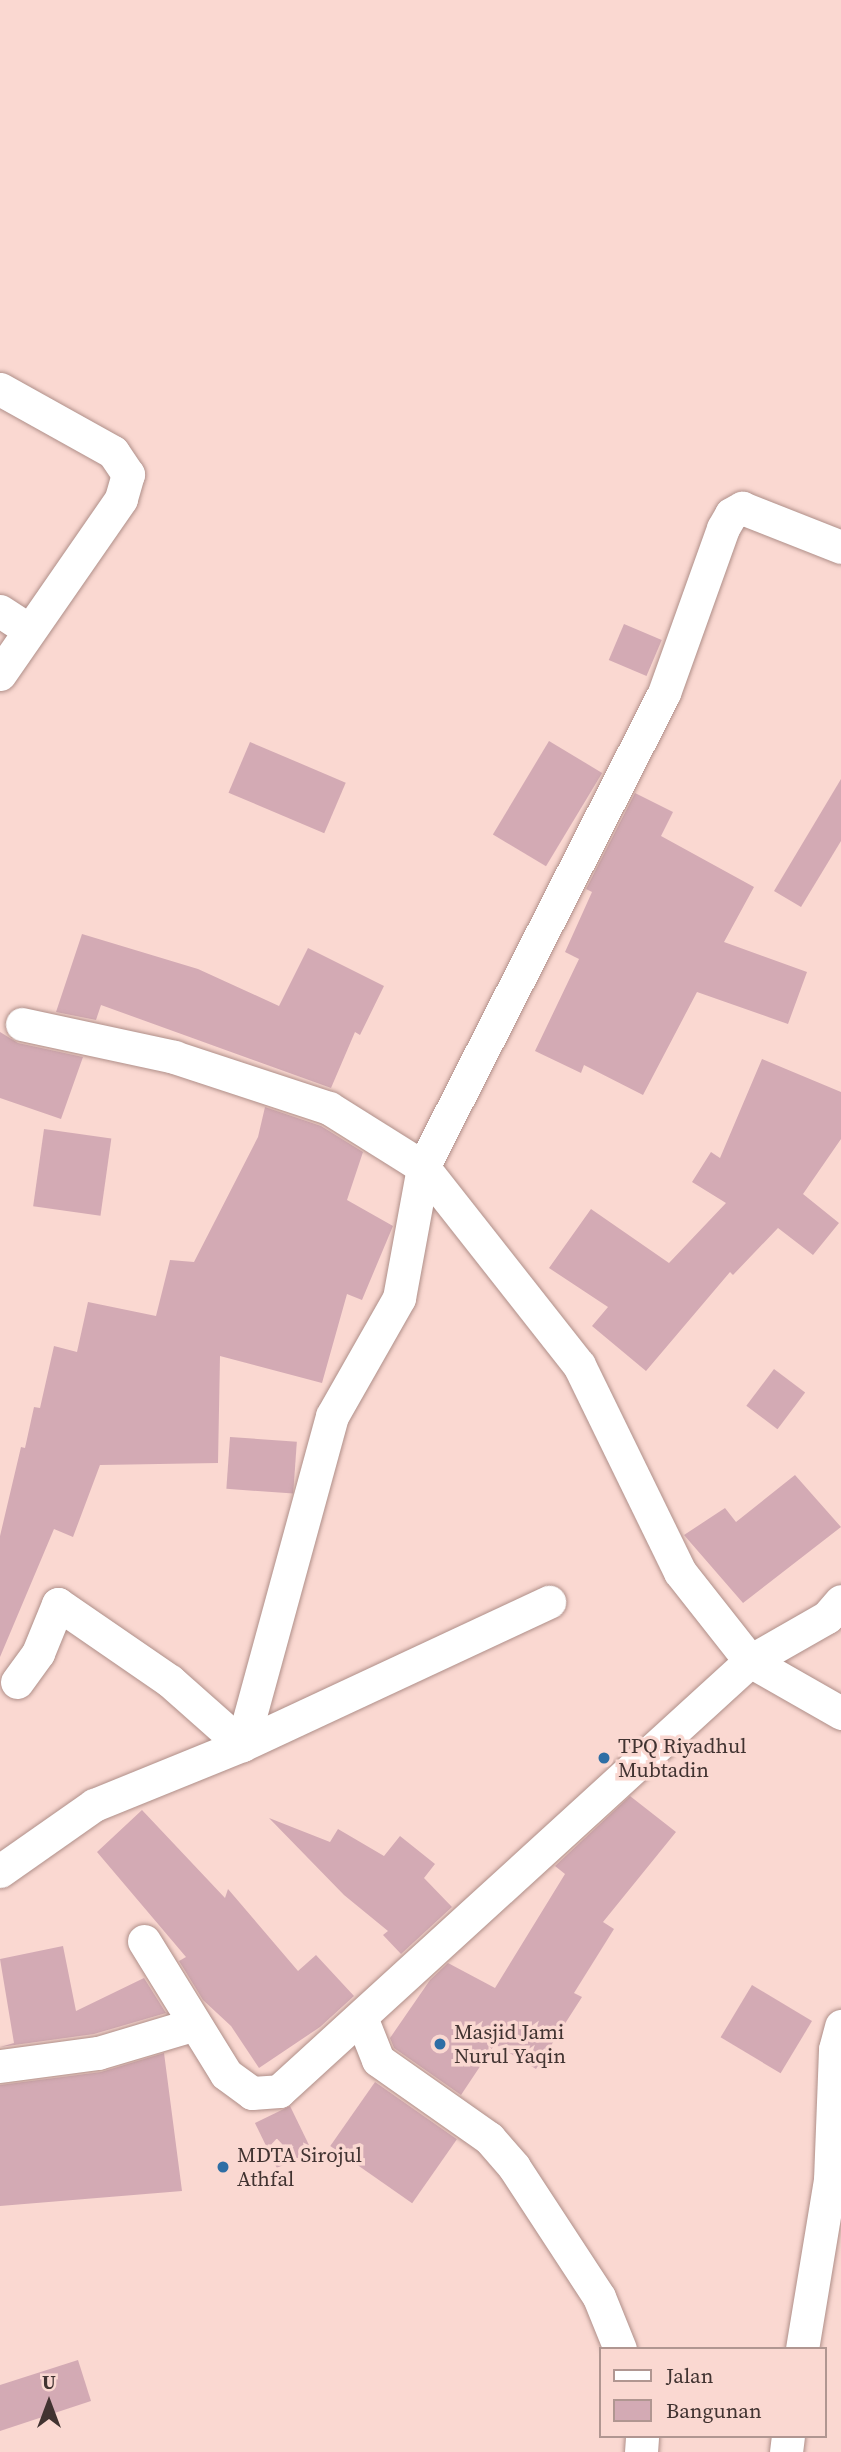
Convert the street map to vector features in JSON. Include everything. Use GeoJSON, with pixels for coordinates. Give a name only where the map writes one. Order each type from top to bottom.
{"type":"FeatureCollection","features":[{"type":"Feature","properties":{"kind":"street"},"geometry":{"type":"LineString","coordinates":[[0,389],[113,452],[128,474],[121,499],[28,629],[0,674]]}},
{"type":"Feature","properties":{"kind":"street"},"geometry":{"type":"LineString","coordinates":[[242,1745],[332,1416],[399,1298],[423,1167],[664,693],[730,514],[750,509],[841,547]]}},
{"type":"Feature","properties":{"kind":"street"},"geometry":{"type":"LineString","coordinates":[[0,611],[28,629]]}},
{"type":"Feature","properties":{"kind":"street"},"geometry":{"type":"LineString","coordinates":[[22,1024],[174,1058],[329,1108],[423,1167],[579,1365],[680,1572],[750,1661],[841,1713]]}},
{"type":"Feature","properties":{"kind":"street"},"geometry":{"type":"LineString","coordinates":[[144,1941],[226,2074],[252,2093],[269,2096],[289,2085],[750,1661],[827,1617],[841,1601]]}},
{"type":"Feature","properties":{"kind":"street"},"geometry":{"type":"LineString","coordinates":[[0,1871],[94,1805],[242,1745],[550,1602]]}},
{"type":"Feature","properties":{"kind":"street"},"geometry":{"type":"LineString","coordinates":[[17,1682],[38,1653],[58,1604],[170,1681],[242,1745]]}},
{"type":"Feature","properties":{"kind":"street"},"geometry":{"type":"LineString","coordinates":[[361,2017],[378,2060],[489,2138],[514,2167],[599,2297],[619,2347]]}},
{"type":"Feature","properties":{"kind":"street"},"geometry":{"type":"LineString","coordinates":[[0,2066],[97,2053],[195,2024]]}},
{"type":"Feature","properties":{"kind":"street"},"geometry":{"type":"LineString","coordinates":[[802,2347],[830,2180],[835,2049],[841,2026]]}},
{"type":"Feature","properties":{"kind":"building"},"geometry":{"type":"Polygon","coordinates":[[[624,624],[662,640],[647,676],[609,660],[624,624]]]}},
{"type":"Feature","properties":{"kind":"building"},"geometry":{"type":"Polygon","coordinates":[[[549,741],[602,773],[546,866],[493,834],[549,741]]]}},
{"type":"Feature","properties":{"kind":"building"},"geometry":{"type":"Polygon","coordinates":[[[250,742],[346,783],[324,833],[229,793],[250,742]]]}},
{"type":"Feature","properties":{"kind":"building"},"geometry":{"type":"Polygon","coordinates":[[[841,779],[841,841],[801,907],[774,891],[841,779]]]}},
{"type":"Feature","properties":{"kind":"building"},"geometry":{"type":"Polygon","coordinates":[[[635,793],[673,812],[661,836],[754,887],[724,942],[807,972],[788,1024],[697,992],[643,1095],[584,1065],[581,1073],[535,1051],[579,959],[565,952],[592,892],[586,889],[635,793]]]}},
{"type":"Feature","properties":{"kind":"building"},"geometry":{"type":"Polygon","coordinates":[[[82,934],[198,969],[279,1006],[308,948],[384,986],[360,1035],[355,1032],[331,1088],[101,1005],[96,1020],[56,1012],[82,934]]]}},
{"type":"Feature","properties":{"kind":"building"},"geometry":{"type":"Polygon","coordinates":[[[0,1032],[18,1043],[83,1057],[61,1119],[0,1098],[0,1032]]]}},
{"type":"Feature","properties":{"kind":"building"},"geometry":{"type":"Polygon","coordinates":[[[762,1059],[841,1092],[841,1139],[803,1194],[839,1223],[813,1255],[778,1228],[733,1275],[730,1272],[646,1371],[592,1326],[608,1307],[549,1268],[591,1209],[669,1263],[726,1203],[692,1182],[711,1152],[720,1158],[762,1059]]]}},
{"type":"Feature","properties":{"kind":"building"},"geometry":{"type":"Polygon","coordinates":[[[265,1107],[321,1126],[363,1152],[347,1200],[393,1226],[362,1300],[347,1294],[322,1383],[220,1356],[218,1463],[100,1465],[73,1537],[54,1529],[0,1657],[0,1536],[21,1447],[25,1448],[34,1407],[40,1408],[54,1346],[77,1352],[88,1302],[156,1316],[170,1260],[194,1262],[258,1137],[265,1107]]]}},
{"type":"Feature","properties":{"kind":"building"},"geometry":{"type":"Polygon","coordinates":[[[44,1129],[111,1138],[100,1216],[33,1206],[44,1129]]]}},
{"type":"Feature","properties":{"kind":"building"},"geometry":{"type":"Polygon","coordinates":[[[774,1369],[805,1392],[777,1429],[746,1406],[774,1369]]]}},
{"type":"Feature","properties":{"kind":"building"},"geometry":{"type":"Polygon","coordinates":[[[230,1437],[297,1442],[293,1494],[226,1489],[230,1437]]]}},
{"type":"Feature","properties":{"kind":"building"},"geometry":{"type":"Polygon","coordinates":[[[795,1475],[841,1527],[743,1603],[684,1535],[725,1508],[736,1522],[795,1475]]]}},
{"type":"Feature","properties":{"kind":"building"},"geometry":{"type":"Polygon","coordinates":[[[630,1796],[676,1832],[603,1922],[614,1929],[574,1993],[582,1997],[536,2069],[495,2044],[461,2095],[394,2048],[390,2038],[430,1980],[448,1963],[495,1988],[565,1874],[555,1866],[630,1796]]]}},
{"type":"Feature","properties":{"kind":"building"},"geometry":{"type":"Polygon","coordinates":[[[142,1810],[225,1898],[228,1889],[298,1971],[316,1955],[354,1996],[320,2027],[259,2068],[231,2026],[203,2000],[179,1961],[186,1957],[97,1852],[142,1810]]]}},
{"type":"Feature","properties":{"kind":"building"},"geometry":{"type":"Polygon","coordinates":[[[269,1818],[330,1842],[338,1829],[384,1856],[400,1836],[435,1864],[424,1878],[452,1907],[401,1954],[383,1935],[388,1931],[344,1895],[269,1818]]]}},
{"type":"Feature","properties":{"kind":"building"},"geometry":{"type":"Polygon","coordinates":[[[63,1946],[76,2011],[144,1978],[166,2013],[94,2034],[0,2047],[14,2043],[0,1959],[63,1946]]]}},
{"type":"Feature","properties":{"kind":"building"},"geometry":{"type":"Polygon","coordinates":[[[752,1985],[812,2021],[781,2073],[721,2037],[752,1985]]]}},
{"type":"Feature","properties":{"kind":"building"},"geometry":{"type":"Polygon","coordinates":[[[164,2053],[182,2191],[0,2206],[0,2085],[101,2072],[164,2053]]]}},
{"type":"Feature","properties":{"kind":"building"},"geometry":{"type":"Polygon","coordinates":[[[375,2082],[457,2139],[412,2203],[330,2146],[375,2082]]]}},
{"type":"Feature","properties":{"kind":"building"},"geometry":{"type":"Polygon","coordinates":[[[290,2106],[312,2151],[277,2168],[255,2123],[290,2106]]]}},
{"type":"Feature","properties":{"kind":"building"},"geometry":{"type":"Polygon","coordinates":[[[78,2360],[91,2401],[0,2431],[0,2385],[78,2360]]]}},
{"type":"Feature","properties":{"kind":"place","name":"TPQ Riyadhul Mubtadin"},"geometry":{"type":"Point","coordinates":[604,1758]}},
{"type":"Feature","properties":{"kind":"place","name":"Masjid Jami Nurul Yaqin"},"geometry":{"type":"Point","coordinates":[440,2044]}},
{"type":"Feature","properties":{"kind":"place","name":"MDTA Sirojul Athfal"},"geometry":{"type":"Point","coordinates":[223,2167]}}]}
